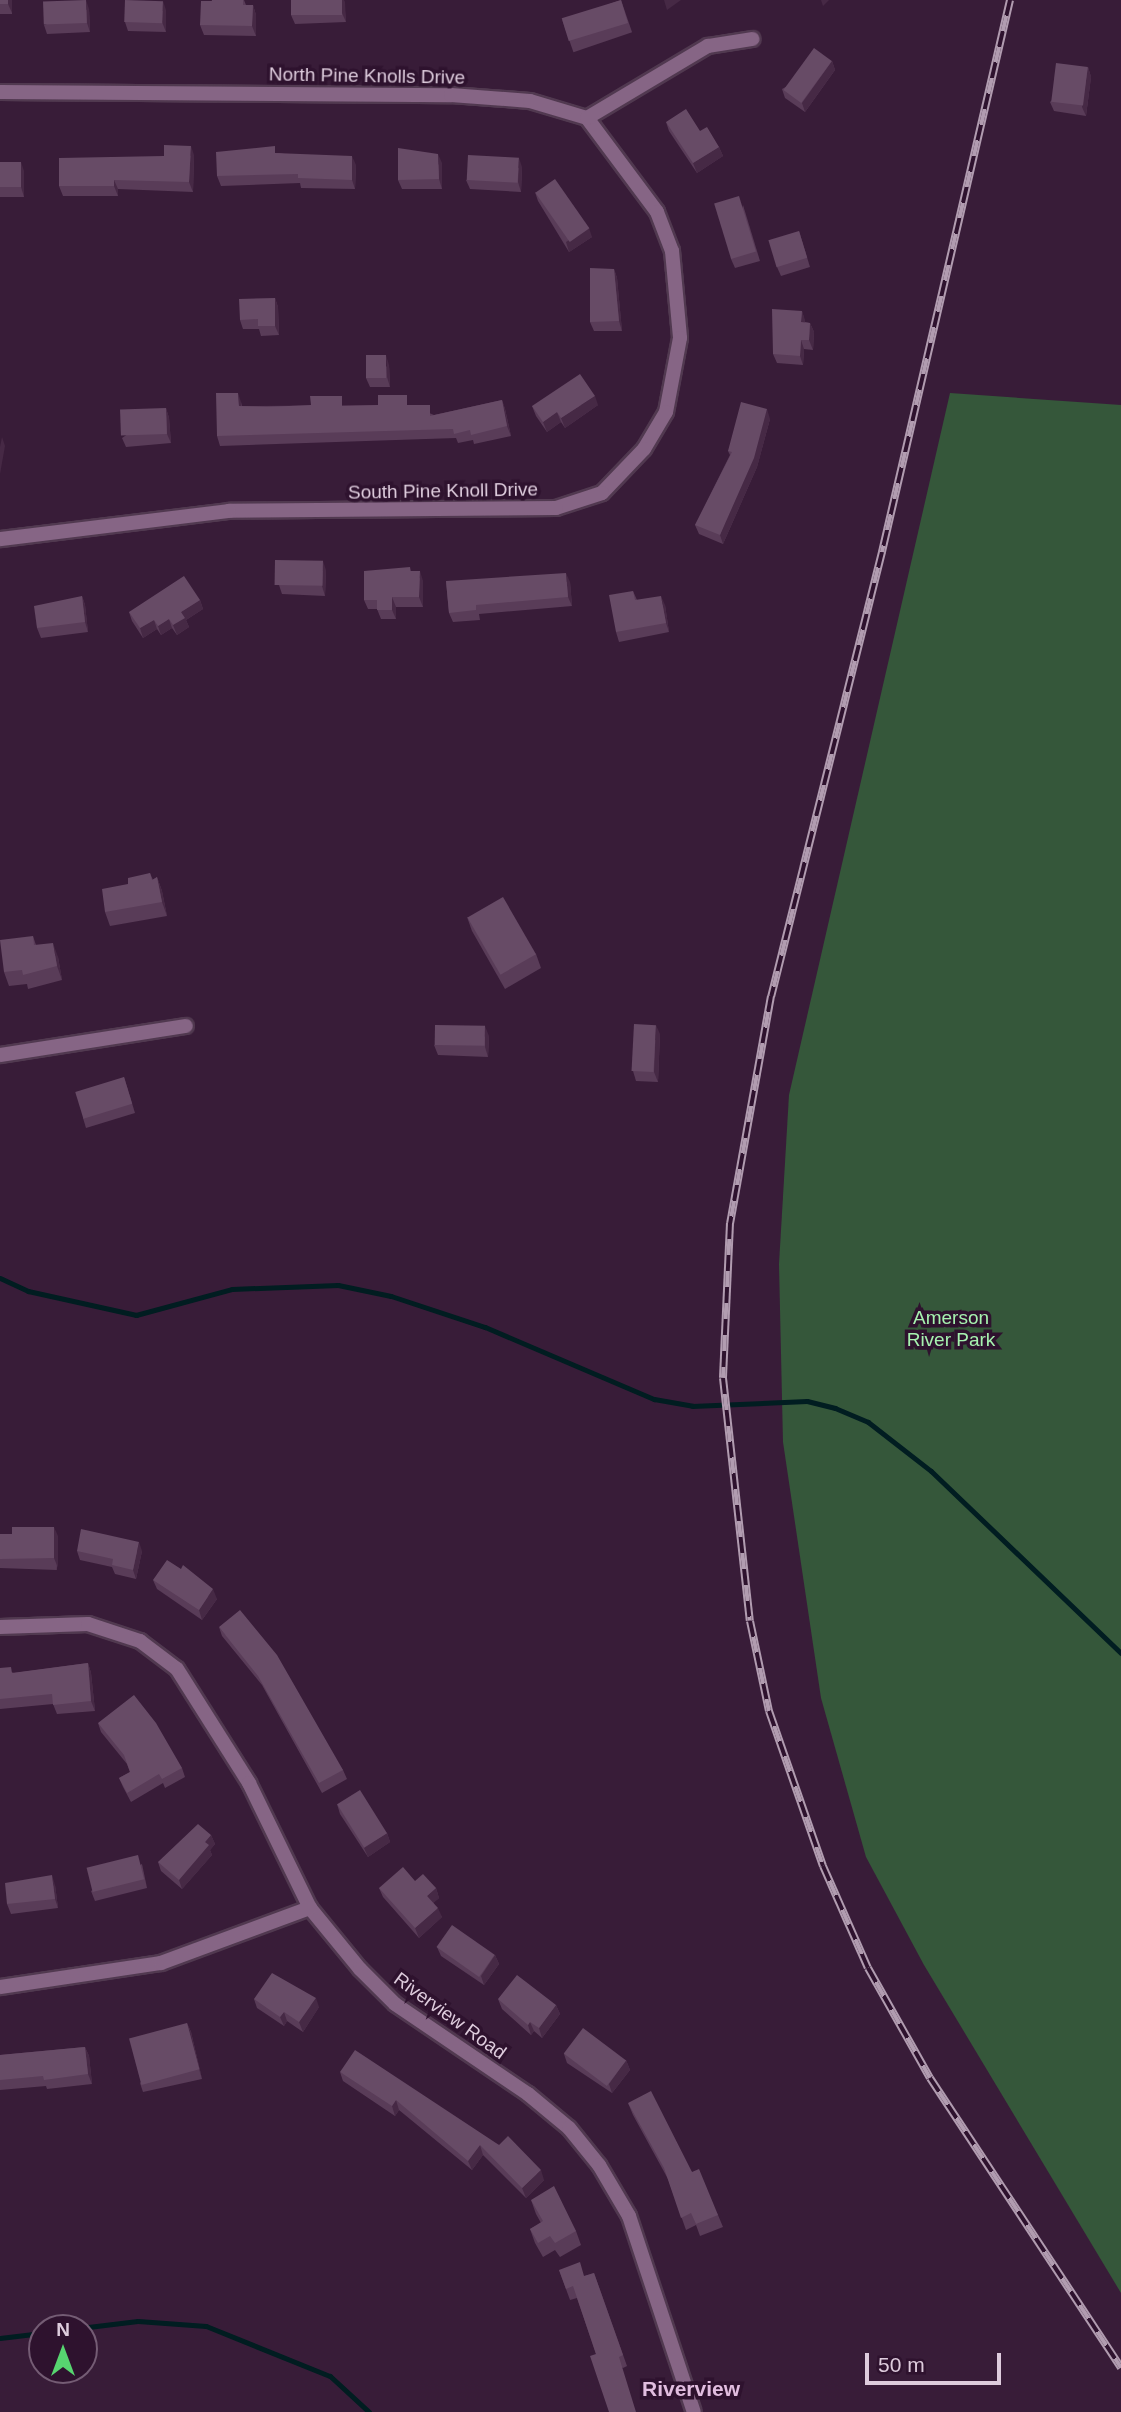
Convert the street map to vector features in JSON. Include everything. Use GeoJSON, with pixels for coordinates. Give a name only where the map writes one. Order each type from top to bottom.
{"type":"FeatureCollection","features":[{"type":"Feature","properties":{"kind":"street"},"geometry":{"type":"LineString","coordinates":[[587,118],[708,46],[752,39]]}},
{"type":"Feature","properties":{"kind":"street","name":"North Pine Knolls Drive"},"geometry":{"type":"LineString","coordinates":[[0,92],[451,95],[530,101],[587,118]]}},
{"type":"Feature","properties":{"kind":"street","name":"South Pine Knoll Drive"},"geometry":{"type":"LineString","coordinates":[[0,539],[229,512],[556,508],[602,493],[644,449],[666,412],[677,366],[679,295],[666,236],[657,212],[627,167],[587,118]]}},
{"type":"Feature","properties":{"kind":"street"},"geometry":{"type":"LineString","coordinates":[[0,1055],[186,1026]]}},
{"type":"Feature","properties":{"kind":"street","name":"Riverview Road"},"geometry":{"type":"LineString","coordinates":[[0,1627],[88,1624],[139,1641],[160,1654],[193,1689],[216,1725],[288,1857],[310,1908],[395,2004],[528,2094],[569,2128],[599,2165],[629,2216],[694,2412]]}},
{"type":"Feature","properties":{"kind":"street"},"geometry":{"type":"LineString","coordinates":[[0,1987],[161,1963],[310,1908]]}},
{"type":"Feature","properties":{"kind":"green space","name":"Amerson River Park"},"geometry":{"type":"Polygon","coordinates":[[[950,393],[1121,405],[1121,2293],[924,1965],[866,1857],[821,1698],[783,1442],[779,1264],[789,1095],[950,393]]]}},
{"type":"Feature","properties":{"kind":"building"},"geometry":{"type":"Polygon","coordinates":[[[0,0],[8,0],[8,4],[0,4],[0,0]]]}},
{"type":"Feature","properties":{"kind":"building"},"geometry":{"type":"Polygon","coordinates":[[[86,0],[87,23],[44,24],[43,2],[86,0]]]}},
{"type":"Feature","properties":{"kind":"building"},"geometry":{"type":"Polygon","coordinates":[[[125,0],[163,1],[162,23],[124,22],[125,0]]]}},
{"type":"Feature","properties":{"kind":"building"},"geometry":{"type":"Polygon","coordinates":[[[243,0],[243,5],[253,5],[252,26],[200,25],[201,1],[243,0]]]}},
{"type":"Feature","properties":{"kind":"building"},"geometry":{"type":"Polygon","coordinates":[[[291,0],[342,0],[342,15],[291,15],[291,0]]]}},
{"type":"Feature","properties":{"kind":"building"},"geometry":{"type":"Polygon","coordinates":[[[621,0],[628,23],[569,41],[562,18],[621,0]]]}},
{"type":"Feature","properties":{"kind":"building"},"geometry":{"type":"Polygon","coordinates":[[[814,48],[832,61],[801,103],[783,90],[814,48]]]}},
{"type":"Feature","properties":{"kind":"building"},"geometry":{"type":"Polygon","coordinates":[[[1056,63],[1088,67],[1083,106],[1051,102],[1056,63]]]}},
{"type":"Feature","properties":{"kind":"building"},"geometry":{"type":"Polygon","coordinates":[[[686,109],[700,131],[707,127],[719,147],[693,163],[666,122],[686,109]]]}},
{"type":"Feature","properties":{"kind":"building"},"geometry":{"type":"Polygon","coordinates":[[[164,145],[191,146],[189,182],[114,180],[114,186],[59,186],[59,158],[164,156],[164,145]]]}},
{"type":"Feature","properties":{"kind":"building"},"geometry":{"type":"Polygon","coordinates":[[[275,146],[275,153],[352,156],[352,180],[298,178],[298,174],[217,176],[216,152],[275,146]]]}},
{"type":"Feature","properties":{"kind":"building"},"geometry":{"type":"Polygon","coordinates":[[[398,148],[438,154],[439,179],[398,180],[398,148]]]}},
{"type":"Feature","properties":{"kind":"building"},"geometry":{"type":"Polygon","coordinates":[[[468,155],[519,158],[518,183],[467,180],[468,155]]]}},
{"type":"Feature","properties":{"kind":"building"},"geometry":{"type":"Polygon","coordinates":[[[0,162],[21,162],[21,187],[0,187],[0,162]]]}},
{"type":"Feature","properties":{"kind":"building"},"geometry":{"type":"Polygon","coordinates":[[[555,179],[589,228],[570,242],[535,193],[555,179]]]}},
{"type":"Feature","properties":{"kind":"building"},"geometry":{"type":"Polygon","coordinates":[[[739,196],[756,251],[731,259],[714,204],[739,196]]]}},
{"type":"Feature","properties":{"kind":"building"},"geometry":{"type":"Polygon","coordinates":[[[799,231],[807,258],[777,267],[768,240],[799,231]]]}},
{"type":"Feature","properties":{"kind":"building"},"geometry":{"type":"Polygon","coordinates":[[[590,268],[614,269],[619,321],[590,322],[590,268]]]}},
{"type":"Feature","properties":{"kind":"building"},"geometry":{"type":"Polygon","coordinates":[[[275,298],[275,326],[258,326],[258,319],[240,320],[239,299],[275,298]]]}},
{"type":"Feature","properties":{"kind":"building"},"geometry":{"type":"Polygon","coordinates":[[[772,309],[802,311],[801,322],[810,323],[809,340],[801,340],[800,356],[773,354],[772,309]]]}},
{"type":"Feature","properties":{"kind":"building"},"geometry":{"type":"Polygon","coordinates":[[[366,355],[386,355],[386,378],[366,378],[366,355]]]}},
{"type":"Feature","properties":{"kind":"building"},"geometry":{"type":"Polygon","coordinates":[[[580,374],[595,396],[561,418],[557,412],[543,422],[532,406],[580,374]]]}},
{"type":"Feature","properties":{"kind":"building"},"geometry":{"type":"Polygon","coordinates":[[[216,393],[238,393],[239,406],[267,407],[311,405],[310,396],[342,396],[342,406],[378,405],[378,395],[407,395],[407,405],[430,405],[430,416],[502,400],[507,426],[471,435],[470,430],[454,434],[453,429],[217,436],[216,393]]]}},
{"type":"Feature","properties":{"kind":"building"},"geometry":{"type":"Polygon","coordinates":[[[741,402],[767,409],[754,458],[720,535],[695,525],[732,452],[728,451],[741,402]]]}},
{"type":"Feature","properties":{"kind":"building"},"geometry":{"type":"Polygon","coordinates":[[[166,408],[167,434],[121,436],[120,410],[166,408]]]}},
{"type":"Feature","properties":{"kind":"building"},"geometry":{"type":"Polygon","coordinates":[[[275,560],[323,561],[323,586],[275,585],[275,560]]]}},
{"type":"Feature","properties":{"kind":"building"},"geometry":{"type":"Polygon","coordinates":[[[410,567],[410,571],[420,571],[419,597],[392,597],[392,610],[377,610],[377,600],[364,600],[364,571],[410,567]]]}},
{"type":"Feature","properties":{"kind":"building"},"geometry":{"type":"Polygon","coordinates":[[[566,573],[568,597],[476,605],[476,610],[449,613],[446,581],[566,573]]]}},
{"type":"Feature","properties":{"kind":"building"},"geometry":{"type":"Polygon","coordinates":[[[184,576],[200,600],[181,612],[185,618],[173,625],[169,619],[158,626],[154,620],[140,628],[129,612],[184,576]]]}},
{"type":"Feature","properties":{"kind":"building"},"geometry":{"type":"Polygon","coordinates":[[[633,591],[635,600],[661,596],[666,623],[616,632],[609,595],[633,591]]]}},
{"type":"Feature","properties":{"kind":"building"},"geometry":{"type":"Polygon","coordinates":[[[82,596],[85,622],[37,628],[34,606],[82,596]]]}},
{"type":"Feature","properties":{"kind":"building"},"geometry":{"type":"Polygon","coordinates":[[[150,873],[152,880],[157,877],[162,902],[105,912],[102,889],[128,884],[128,878],[150,873]]]}},
{"type":"Feature","properties":{"kind":"building"},"geometry":{"type":"Polygon","coordinates":[[[503,897],[536,954],[500,975],[467,918],[503,897]]]}},
{"type":"Feature","properties":{"kind":"building"},"geometry":{"type":"Polygon","coordinates":[[[33,936],[34,945],[53,943],[57,966],[23,975],[22,970],[4,972],[0,940],[33,936]]]}},
{"type":"Feature","properties":{"kind":"building"},"geometry":{"type":"Polygon","coordinates":[[[634,1024],[656,1025],[654,1072],[632,1071],[634,1024]]]}},
{"type":"Feature","properties":{"kind":"building"},"geometry":{"type":"Polygon","coordinates":[[[435,1025],[485,1026],[485,1046],[435,1045],[435,1025]]]}},
{"type":"Feature","properties":{"kind":"building"},"geometry":{"type":"Polygon","coordinates":[[[124,1077],[132,1104],[83,1119],[75,1092],[124,1077]]]}},
{"type":"Feature","properties":{"kind":"building"},"geometry":{"type":"Polygon","coordinates":[[[12,1527],[54,1527],[54,1558],[0,1559],[0,1534],[12,1534],[12,1527]]]}},
{"type":"Feature","properties":{"kind":"building"},"geometry":{"type":"Polygon","coordinates":[[[81,1529],[139,1542],[133,1570],[112,1565],[113,1559],[77,1551],[81,1529]]]}},
{"type":"Feature","properties":{"kind":"building"},"geometry":{"type":"Polygon","coordinates":[[[167,1560],[181,1569],[183,1565],[213,1589],[199,1610],[153,1580],[167,1560]]]}},
{"type":"Feature","properties":{"kind":"building"},"geometry":{"type":"Polygon","coordinates":[[[240,1610],[277,1655],[343,1770],[319,1783],[258,1676],[219,1627],[240,1610]]]}},
{"type":"Feature","properties":{"kind":"building"},"geometry":{"type":"Polygon","coordinates":[[[88,1663],[91,1701],[53,1705],[52,1694],[0,1699],[0,1668],[11,1667],[12,1673],[88,1663]]]}},
{"type":"Feature","properties":{"kind":"building"},"geometry":{"type":"Polygon","coordinates":[[[134,1695],[156,1723],[182,1768],[162,1779],[159,1774],[127,1793],[119,1778],[130,1772],[124,1755],[98,1723],[134,1695]]]}},
{"type":"Feature","properties":{"kind":"building"},"geometry":{"type":"Polygon","coordinates":[[[360,1790],[387,1833],[364,1848],[337,1804],[360,1790]]]}},
{"type":"Feature","properties":{"kind":"building"},"geometry":{"type":"Polygon","coordinates":[[[198,1824],[211,1835],[205,1842],[209,1845],[179,1880],[158,1862],[198,1824]]]}},
{"type":"Feature","properties":{"kind":"building"},"geometry":{"type":"Polygon","coordinates":[[[138,1855],[144,1879],[93,1892],[87,1868],[138,1855]]]}},
{"type":"Feature","properties":{"kind":"building"},"geometry":{"type":"Polygon","coordinates":[[[403,1867],[415,1881],[423,1874],[436,1888],[427,1896],[438,1908],[415,1928],[379,1888],[403,1867]]]}},
{"type":"Feature","properties":{"kind":"building"},"geometry":{"type":"Polygon","coordinates":[[[52,1875],[55,1899],[7,1904],[5,1883],[52,1875]]]}},
{"type":"Feature","properties":{"kind":"building"},"geometry":{"type":"Polygon","coordinates":[[[452,1925],[495,1955],[479,1977],[437,1947],[452,1925]]]}},
{"type":"Feature","properties":{"kind":"building"},"geometry":{"type":"Polygon","coordinates":[[[272,1973],[316,1998],[299,2022],[284,2012],[280,2017],[254,1999],[272,1973]]]}},
{"type":"Feature","properties":{"kind":"building"},"geometry":{"type":"Polygon","coordinates":[[[517,1975],[556,2005],[539,2028],[530,2022],[528,2025],[498,1999],[517,1975]]]}},
{"type":"Feature","properties":{"kind":"building"},"geometry":{"type":"Polygon","coordinates":[[[187,2023],[199,2069],[141,2085],[129,2039],[187,2023]]]}},
{"type":"Feature","properties":{"kind":"building"},"geometry":{"type":"Polygon","coordinates":[[[583,2028],[626,2060],[607,2086],[564,2054],[583,2028]]]}},
{"type":"Feature","properties":{"kind":"building"},"geometry":{"type":"Polygon","coordinates":[[[85,2047],[88,2074],[44,2080],[43,2076],[0,2080],[0,2055],[85,2047]]]}},
{"type":"Feature","properties":{"kind":"building"},"geometry":{"type":"Polygon","coordinates":[[[355,2050],[499,2145],[508,2136],[541,2170],[522,2188],[480,2145],[468,2161],[396,2100],[392,2106],[340,2072],[355,2050]]]}},
{"type":"Feature","properties":{"kind":"building"},"geometry":{"type":"Polygon","coordinates":[[[651,2091],[692,2172],[699,2169],[718,2215],[696,2224],[691,2213],[681,2218],[664,2168],[628,2103],[651,2091]]]}},
{"type":"Feature","properties":{"kind":"building"},"geometry":{"type":"Polygon","coordinates":[[[554,2186],[576,2231],[555,2243],[550,2236],[538,2243],[530,2229],[543,2221],[531,2200],[554,2186]]]}},
{"type":"Feature","properties":{"kind":"building"},"geometry":{"type":"Polygon","coordinates":[[[580,2262],[584,2276],[594,2273],[623,2355],[619,2357],[636,2412],[609,2412],[590,2356],[596,2354],[573,2286],[566,2289],[559,2270],[580,2262]]]}},
{"type":"Feature","properties":{"kind":"waterway"},"geometry":{"type":"LineString","coordinates":[[0,1278],[28,1291],[136,1315],[232,1289],[338,1285],[391,1296],[485,1327],[654,1399],[692,1406],[807,1401],[835,1408],[868,1422],[931,1471],[1121,1653]]}},
{"type":"Feature","properties":{"kind":"waterway"},"geometry":{"type":"LineString","coordinates":[[98,2326],[138,2321],[206,2326],[330,2376],[369,2412]]}},
{"type":"Feature","properties":{"kind":"waterway"},"geometry":{"type":"LineString","coordinates":[[0,2338],[28,2335]]}},
{"type":"Feature","properties":{"kind":"railway"},"geometry":{"type":"LineString","coordinates":[[1010,0],[882,552],[771,996],[730,1223],[723,1378],[750,1621],[769,1711],[823,1866],[868,1968],[930,2078],[1121,2368]]}},
{"type":"Feature","properties":{"kind":"district","name":"Riverview"},"geometry":{"type":"Point","coordinates":[691,2389]}}]}
